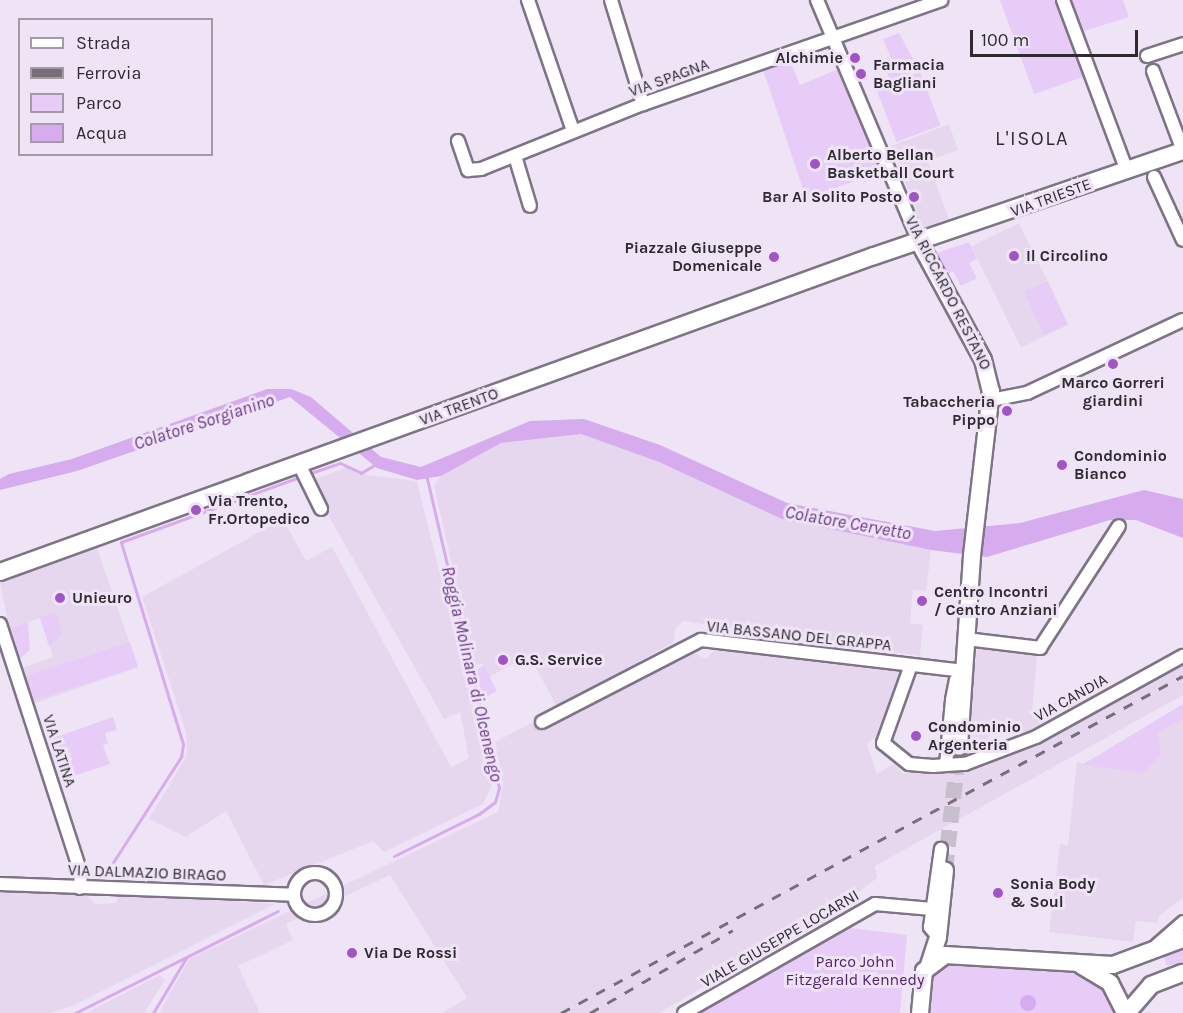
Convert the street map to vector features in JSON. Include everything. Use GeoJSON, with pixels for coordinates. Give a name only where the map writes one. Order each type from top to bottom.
{"type":"FeatureCollection","features":[{"type":"Feature","properties":{"kind":"street"},"geometry":{"type":"LineString","coordinates":[[528,0],[573,131]]}},
{"type":"Feature","properties":{"kind":"street"},"geometry":{"type":"LineString","coordinates":[[611,0],[643,104]]}},
{"type":"Feature","properties":{"kind":"street","name":"VIA RICCARDO RESTANO"},"geometry":{"type":"LineString","coordinates":[[817,0],[835,36],[919,242],[983,360],[991,400],[972,556],[958,747]]}},
{"type":"Feature","properties":{"kind":"street","name":"VIA SPAGNA"},"geometry":{"type":"LineString","coordinates":[[458,141],[468,170],[515,156],[643,104],[941,0]]}},
{"type":"Feature","properties":{"kind":"street"},"geometry":{"type":"LineString","coordinates":[[1063,0],[1126,171]]}},
{"type":"Feature","properties":{"kind":"street"},"geometry":{"type":"LineString","coordinates":[[1147,56],[1183,44]]}},
{"type":"Feature","properties":{"kind":"street"},"geometry":{"type":"LineString","coordinates":[[1153,71],[1183,151]]}},
{"type":"Feature","properties":{"kind":"street","name":"VIA TRIESTE"},"geometry":{"type":"LineString","coordinates":[[919,242],[1183,151]]}},
{"type":"Feature","properties":{"kind":"street"},"geometry":{"type":"LineString","coordinates":[[515,156],[530,206]]}},
{"type":"Feature","properties":{"kind":"street"},"geometry":{"type":"LineString","coordinates":[[1154,177],[1183,240]]}},
{"type":"Feature","properties":{"kind":"street","name":"VIA TRENTO"},"geometry":{"type":"LineString","coordinates":[[0,572],[303,473],[341,449],[919,242]]}},
{"type":"Feature","properties":{"kind":"street"},"geometry":{"type":"LineString","coordinates":[[991,400],[1027,393],[1183,320]]}},
{"type":"Feature","properties":{"kind":"street"},"geometry":{"type":"LineString","coordinates":[[303,473],[321,509]]}},
{"type":"Feature","properties":{"kind":"street"},"geometry":{"type":"LineString","coordinates":[[966,639],[1040,648],[1119,526]]}},
{"type":"Feature","properties":{"kind":"street","name":"VIA LATINA"},"geometry":{"type":"LineString","coordinates":[[0,624],[81,873],[80,888]]}},
{"type":"Feature","properties":{"kind":"street","name":"VIA BASSANO DEL GRAPPA"},"geometry":{"type":"LineString","coordinates":[[542,722],[701,640],[964,673]]}},
{"type":"Feature","properties":{"kind":"street","name":"VIA CANDIA"},"geometry":{"type":"LineString","coordinates":[[911,665],[883,743],[909,764],[946,765],[965,764],[1036,737],[1183,656]]}},
{"type":"Feature","properties":{"kind":"street","name":"VIA RICCARDO RESTANO"},"geometry":{"type":"LineString","coordinates":[[946,765],[952,700],[956,680],[964,673]]}},
{"type":"Feature","properties":{"kind":"street"},"geometry":{"type":"LineString","coordinates":[[941,849],[930,927],[956,952]]}},
{"type":"Feature","properties":{"kind":"street"},"geometry":{"type":"LineString","coordinates":[[920,1013],[928,965],[938,937],[945,870]]}},
{"type":"Feature","properties":{"kind":"street","name":"VIA DALMAZIO BIRAGO"},"geometry":{"type":"LineString","coordinates":[[0,884],[294,895]]}},
{"type":"Feature","properties":{"kind":"street","name":"VIALE GIUSEPPE LOCARNI"},"geometry":{"type":"LineString","coordinates":[[684,1013],[875,904],[932,909]]}},
{"type":"Feature","properties":{"kind":"street"},"geometry":{"type":"LineString","coordinates":[[1151,951],[1183,922]]}},
{"type":"Feature","properties":{"kind":"street"},"geometry":{"type":"LineString","coordinates":[[928,965],[956,952],[1082,966],[1123,963],[1183,939]]}},
{"type":"Feature","properties":{"kind":"street"},"geometry":{"type":"LineString","coordinates":[[1082,966],[1110,983],[1126,1013],[1151,984],[1183,973]]}},
{"type":"Feature","properties":{"kind":"shaded area"},"geometry":{"type":"Polygon","coordinates":[[[949,124],[958,150],[928,161],[949,219],[923,228],[891,146],[949,124]]]}},
{"type":"Feature","properties":{"kind":"shaded area"},"geometry":{"type":"Polygon","coordinates":[[[1019,223],[1069,325],[1021,348],[971,246],[1019,223]]]}},
{"type":"Feature","properties":{"kind":"shaded area"},"geometry":{"type":"Polygon","coordinates":[[[581,434],[659,462],[782,519],[931,550],[926,591],[913,590],[910,623],[923,625],[920,656],[683,621],[675,629],[674,642],[557,707],[529,655],[489,677],[482,663],[475,666],[434,486],[441,476],[501,443],[581,434]]]}},
{"type":"Feature","properties":{"kind":"shaded area"},"geometry":{"type":"Polygon","coordinates":[[[348,467],[360,474],[417,481],[492,785],[483,804],[384,852],[373,841],[264,885],[226,811],[186,837],[149,819],[187,755],[186,732],[142,597],[283,519],[306,561],[332,547],[451,767],[469,758],[460,712],[444,719],[314,490],[315,479],[348,467]]]}},
{"type":"Feature","properties":{"kind":"shaded area"},"geometry":{"type":"Polygon","coordinates":[[[97,548],[138,667],[33,704],[22,668],[53,657],[40,618],[9,628],[0,582],[97,548]]]}},
{"type":"Feature","properties":{"kind":"shaded area"},"geometry":{"type":"Polygon","coordinates":[[[716,648],[904,671],[883,730],[867,744],[877,774],[894,764],[903,774],[968,766],[1037,741],[1183,662],[1183,695],[875,866],[877,878],[853,896],[660,1013],[442,1013],[467,998],[390,875],[286,924],[293,940],[238,966],[260,1013],[159,1013],[189,959],[498,812],[503,784],[495,742],[534,722],[542,730],[693,652],[706,659],[716,648]]]}},
{"type":"Feature","properties":{"kind":"shaded area"},"geometry":{"type":"Polygon","coordinates":[[[977,649],[1037,656],[1032,713],[1055,702],[1060,712],[1020,736],[1020,729],[996,727],[988,734],[991,751],[965,747],[977,649]]]}},
{"type":"Feature","properties":{"kind":"shaded area"},"geometry":{"type":"Polygon","coordinates":[[[1183,720],[1183,898],[1159,916],[1158,923],[1136,921],[1133,942],[1049,932],[1060,844],[1068,845],[1077,761],[1083,764],[1183,720]]]}},
{"type":"Feature","properties":{"kind":"shaded area"},"geometry":{"type":"Polygon","coordinates":[[[0,889],[88,896],[95,904],[117,903],[116,894],[275,904],[73,1006],[50,1013],[0,1013],[0,889]]]}},
{"type":"Feature","properties":{"kind":"shaded area"},"geometry":{"type":"Polygon","coordinates":[[[160,975],[165,980],[144,1013],[86,1013],[160,975]]]}},
{"type":"Feature","properties":{"kind":"green space"},"geometry":{"type":"Polygon","coordinates":[[[1000,0],[1055,0],[1083,77],[1034,94],[1000,0]]]}},
{"type":"Feature","properties":{"kind":"green space"},"geometry":{"type":"Polygon","coordinates":[[[1069,0],[1123,0],[1129,17],[1081,32],[1069,0]]]}},
{"type":"Feature","properties":{"kind":"green space"},"geometry":{"type":"Polygon","coordinates":[[[899,33],[919,70],[890,80],[886,71],[895,67],[883,39],[899,33]]]}},
{"type":"Feature","properties":{"kind":"green space"},"geometry":{"type":"Polygon","coordinates":[[[790,61],[800,85],[841,68],[884,171],[806,198],[763,70],[790,61]]]}},
{"type":"Feature","properties":{"kind":"green space"},"geometry":{"type":"Polygon","coordinates":[[[920,72],[940,125],[897,142],[876,89],[920,72]]]}},
{"type":"Feature","properties":{"kind":"green space"},"geometry":{"type":"Polygon","coordinates":[[[969,242],[977,259],[969,263],[977,278],[961,286],[953,271],[946,275],[934,254],[969,242]]]}},
{"type":"Feature","properties":{"kind":"green space"},"geometry":{"type":"Polygon","coordinates":[[[1048,281],[1068,325],[1044,335],[1024,292],[1048,281]]]}},
{"type":"Feature","properties":{"kind":"green space"},"geometry":{"type":"Polygon","coordinates":[[[56,612],[62,635],[49,646],[40,617],[56,612]]]}},
{"type":"Feature","properties":{"kind":"green space"},"geometry":{"type":"Polygon","coordinates":[[[28,622],[30,650],[19,659],[9,628],[28,622]]]}},
{"type":"Feature","properties":{"kind":"green space"},"geometry":{"type":"Polygon","coordinates":[[[130,642],[138,667],[32,701],[24,676],[130,642]]]}},
{"type":"Feature","properties":{"kind":"green space"},"geometry":{"type":"Polygon","coordinates":[[[484,666],[497,691],[483,699],[476,670],[484,666]]]}},
{"type":"Feature","properties":{"kind":"green space"},"geometry":{"type":"Polygon","coordinates":[[[1183,704],[1183,720],[1157,732],[1161,756],[1142,773],[1082,765],[1183,704]]]}},
{"type":"Feature","properties":{"kind":"green space"},"geometry":{"type":"Polygon","coordinates":[[[113,717],[117,730],[105,733],[108,743],[103,745],[110,764],[58,781],[45,741],[113,717]]]}},
{"type":"Feature","properties":{"kind":"green space","name":"Parco John Fitzgerald Kennedy"},"geometry":{"type":"Polygon","coordinates":[[[845,927],[907,935],[900,1013],[695,1013],[845,927]]]}},
{"type":"Feature","properties":{"kind":"green space"},"geometry":{"type":"Polygon","coordinates":[[[1183,944],[1183,965],[1166,965],[1164,955],[1183,944]]]}},
{"type":"Feature","properties":{"kind":"green space"},"geometry":{"type":"Polygon","coordinates":[[[960,959],[1096,976],[1120,1013],[926,1013],[935,971],[960,959]]]}},
{"type":"Feature","properties":{"kind":"water"},"geometry":{"type":"Polygon","coordinates":[[[267,389],[291,389],[311,397],[381,457],[421,467],[530,421],[584,419],[660,445],[787,503],[935,531],[1020,523],[1144,490],[1183,499],[1183,538],[1136,520],[1110,520],[987,557],[931,550],[782,519],[659,462],[581,434],[501,443],[441,476],[417,480],[377,468],[290,397],[77,471],[0,490],[0,479],[9,474],[72,459],[267,389]]]}},
{"type":"Feature","properties":{"kind":"water"},"geometry":{"type":"Polygon","coordinates":[[[1025,995],[1031,995],[1036,1003],[1034,1009],[1025,1011],[1020,1006],[1020,1000],[1025,995]]]}},
{"type":"Feature","properties":{"kind":"waterway"},"geometry":{"type":"LineString","coordinates":[[308,474],[340,463],[361,473],[376,464]]}},
{"type":"Feature","properties":{"kind":"waterway","name":"Roggia Molinara di Olcenengo"},"geometry":{"type":"LineString","coordinates":[[394,856],[479,814],[495,802],[499,788],[426,475]]}},
{"type":"Feature","properties":{"kind":"waterway"},"geometry":{"type":"LineString","coordinates":[[101,881],[181,757],[183,744],[121,542],[302,476]]}},
{"type":"Feature","properties":{"kind":"waterway","name":"Roggia Molinara di Olcenengo"},"geometry":{"type":"LineString","coordinates":[[75,1013],[278,911]]}},
{"type":"Feature","properties":{"kind":"waterway"},"geometry":{"type":"LineString","coordinates":[[153,1013],[186,958]]}},
{"type":"Feature","properties":{"kind":"tunnel"},"geometry":{"type":"LineString","coordinates":[[945,870],[959,747]]}},
{"type":"Feature","properties":{"kind":"railway"},"geometry":{"type":"LineString","coordinates":[[561,1013],[1183,676]]}},
{"type":"Feature","properties":{"kind":"railway"},"geometry":{"type":"LineString","coordinates":[[590,1013],[733,930]]}},
{"type":"Feature","properties":{"kind":"place","name":"Alchimie"},"geometry":{"type":"Point","coordinates":[855,58]}},
{"type":"Feature","properties":{"kind":"place","name":"Farmacia Bagliani"},"geometry":{"type":"Point","coordinates":[861,74]}},
{"type":"Feature","properties":{"kind":"place","name":"Alberto Bellan Basketball Court"},"geometry":{"type":"Point","coordinates":[815,164]}},
{"type":"Feature","properties":{"kind":"place","name":"Bar Al Solito Posto"},"geometry":{"type":"Point","coordinates":[914,197]}},
{"type":"Feature","properties":{"kind":"place","name":"Il Circolino"},"geometry":{"type":"Point","coordinates":[1014,256]}},
{"type":"Feature","properties":{"kind":"place","name":"Piazzale Giuseppe Domenicale"},"geometry":{"type":"Point","coordinates":[774,257]}},
{"type":"Feature","properties":{"kind":"place","name":"Marco Gorreri giardini"},"geometry":{"type":"Point","coordinates":[1113,364]}},
{"type":"Feature","properties":{"kind":"place","name":"Tabaccheria Pippo"},"geometry":{"type":"Point","coordinates":[1007,411]}},
{"type":"Feature","properties":{"kind":"place","name":"Condominio Bianco"},"geometry":{"type":"Point","coordinates":[1062,465]}},
{"type":"Feature","properties":{"kind":"place","name":"Via Trento, Fr.Ortopedico"},"geometry":{"type":"Point","coordinates":[196,510]}},
{"type":"Feature","properties":{"kind":"place","name":"Unieuro"},"geometry":{"type":"Point","coordinates":[60,598]}},
{"type":"Feature","properties":{"kind":"place","name":"Centro Incontri / Centro Anziani"},"geometry":{"type":"Point","coordinates":[922,601]}},
{"type":"Feature","properties":{"kind":"place","name":"G.S. Service"},"geometry":{"type":"Point","coordinates":[503,660]}},
{"type":"Feature","properties":{"kind":"place","name":"Condominio Argenteria"},"geometry":{"type":"Point","coordinates":[916,736]}},
{"type":"Feature","properties":{"kind":"place","name":"Sonia Body & Soul"},"geometry":{"type":"Point","coordinates":[998,893]}},
{"type":"Feature","properties":{"kind":"place","name":"Via De Rossi"},"geometry":{"type":"Point","coordinates":[352,953]}},
{"type":"Feature","properties":{"kind":"district","name":"L'ISOLA"},"geometry":{"type":"Point","coordinates":[1032,138]}},
{"type":"Feature","properties":{"kind":"water label","name":"Colatore Sorgianino"},"geometry":{"type":"Point","coordinates":[204,422]}},
{"type":"Feature","properties":{"kind":"water label","name":"Colatore Cervetto"},"geometry":{"type":"Point","coordinates":[848,523]}}]}
